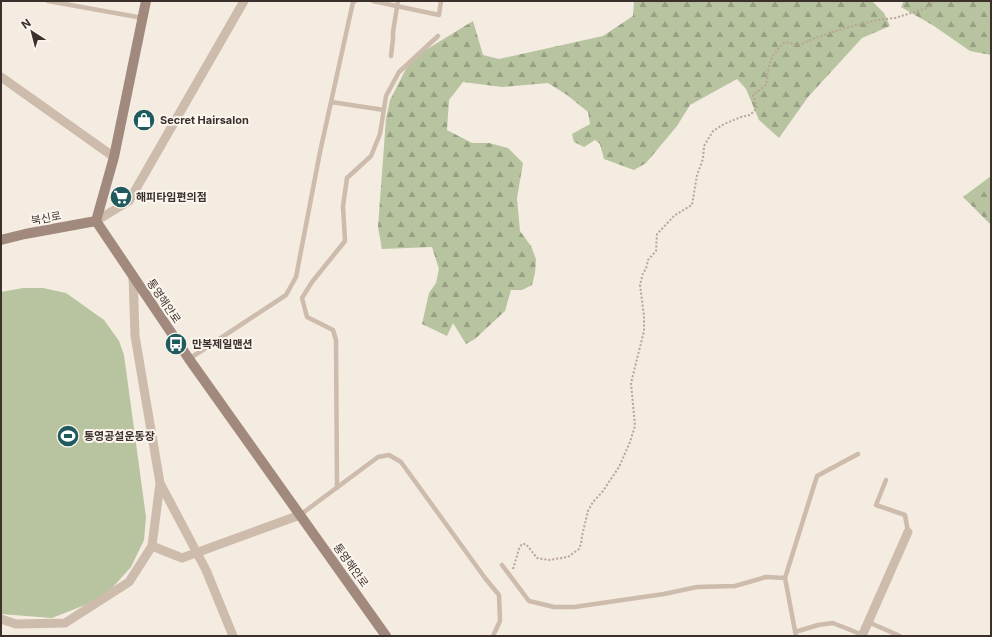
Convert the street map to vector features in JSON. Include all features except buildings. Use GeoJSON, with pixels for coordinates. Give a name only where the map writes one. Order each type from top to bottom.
{"type":"FeatureCollection","features":[{"type":"Feature","properties":{"kind":"street"},"geometry":{"type":"LineString","coordinates":[[96,221],[114,157],[146,1]]}},
{"type":"Feature","properties":{"kind":"street"},"geometry":{"type":"LineString","coordinates":[[96,221],[129,201],[244,1]]}},
{"type":"Feature","properties":{"kind":"street"},"geometry":{"type":"LineString","coordinates":[[1,77],[114,157]]}},
{"type":"Feature","properties":{"kind":"street","name":"북신로"},"geometry":{"type":"LineString","coordinates":[[1,240],[96,221]]}},
{"type":"Feature","properties":{"kind":"street","name":"통영해안로"},"geometry":{"type":"LineString","coordinates":[[96,221],[189,359],[386,636]]}},
{"type":"Feature","properties":{"kind":"street"},"geometry":{"type":"LineString","coordinates":[[1,619],[16,624],[65,623],[128,582],[152,546],[160,483],[135,336],[133,275]]}},
{"type":"Feature","properties":{"kind":"street"},"geometry":{"type":"LineString","coordinates":[[160,483],[206,570],[233,636]]}},
{"type":"Feature","properties":{"kind":"street"},"geometry":{"type":"LineString","coordinates":[[152,546],[182,558],[300,515]]}},
{"type":"Feature","properties":{"kind":"street"},"geometry":{"type":"LineString","coordinates":[[862,635],[908,532]]}},
{"type":"Feature","properties":{"kind":"lane"},"geometry":{"type":"LineString","coordinates":[[48,1],[143,18]]}},
{"type":"Feature","properties":{"kind":"lane"},"geometry":{"type":"LineString","coordinates":[[189,359],[286,295],[296,277],[331,102],[353,2],[355,1]]}},
{"type":"Feature","properties":{"kind":"lane"},"geometry":{"type":"LineString","coordinates":[[373,1],[398,4],[438,15],[441,1]]}},
{"type":"Feature","properties":{"kind":"lane"},"geometry":{"type":"LineString","coordinates":[[391,56],[393,32],[398,4]]}},
{"type":"Feature","properties":{"kind":"lane"},"geometry":{"type":"LineString","coordinates":[[337,488],[336,340],[333,330],[307,317],[302,298],[312,282],[345,240],[343,206],[347,178],[371,156],[380,134],[386,96],[399,72],[438,36]]}},
{"type":"Feature","properties":{"kind":"lane"},"geometry":{"type":"LineString","coordinates":[[331,102],[384,110]]}},
{"type":"Feature","properties":{"kind":"lane"},"geometry":{"type":"LineString","coordinates":[[858,454],[817,476],[785,578],[795,634],[818,625],[833,623],[862,635]]}},
{"type":"Feature","properties":{"kind":"lane"},"geometry":{"type":"LineString","coordinates":[[300,515],[378,457],[389,455],[401,462],[499,595],[500,620],[493,636]]}},
{"type":"Feature","properties":{"kind":"lane"},"geometry":{"type":"LineString","coordinates":[[886,480],[876,505],[905,515],[908,532]]}},
{"type":"Feature","properties":{"kind":"lane"},"geometry":{"type":"LineString","coordinates":[[502,566],[528,601],[554,607],[574,607],[664,594],[697,587],[735,586],[766,577],[785,578]]}},
{"type":"Feature","properties":{"kind":"lane"},"geometry":{"type":"LineString","coordinates":[[868,622],[900,636]]}},
{"type":"Feature","properties":{"kind":"path"},"geometry":{"type":"LineString","coordinates":[[510,576],[522,544],[526,544],[537,558],[549,560],[568,557],[579,550],[588,511],[619,467],[630,442],[634,426],[631,383],[644,331],[644,316],[640,285],[642,273],[646,269],[648,260],[656,251],[657,234],[675,215],[692,205],[697,175],[703,160],[704,146],[713,131],[724,124],[750,115],[757,108],[753,95],[766,85],[768,66],[774,52],[785,42],[799,46],[815,38],[845,28],[877,20],[895,18],[927,8],[935,1]]}},
{"type":"Feature","properties":{"kind":"green space"},"geometry":{"type":"Polygon","coordinates":[[[634,1],[872,1],[884,13],[890,26],[862,38],[808,97],[779,138],[759,120],[746,89],[737,79],[690,105],[677,126],[646,163],[634,170],[604,159],[600,144],[595,140],[584,147],[574,142],[572,134],[590,124],[588,112],[567,95],[548,83],[502,87],[463,82],[449,100],[447,130],[472,143],[489,143],[508,148],[523,163],[517,198],[520,231],[531,246],[536,259],[535,273],[532,285],[522,290],[511,290],[505,311],[475,339],[466,344],[453,323],[447,336],[422,324],[429,293],[436,283],[439,269],[432,247],[382,249],[378,227],[386,119],[390,100],[411,59],[473,21],[483,55],[499,59],[603,36],[633,16],[634,1]]]}},
{"type":"Feature","properties":{"kind":"green space"},"geometry":{"type":"Polygon","coordinates":[[[904,1],[991,1],[991,55],[970,51],[934,26],[901,7],[904,1]]]}},
{"type":"Feature","properties":{"kind":"green space"},"geometry":{"type":"Polygon","coordinates":[[[991,176],[991,225],[963,197],[991,176]]]}},
{"type":"Feature","properties":{"kind":"green space","name":"통영공설운동장"},"geometry":{"type":"Polygon","coordinates":[[[23,288],[43,288],[66,293],[104,320],[119,341],[124,355],[146,517],[144,540],[131,567],[112,588],[95,601],[52,618],[1,614],[1,292],[23,288]]]}},
{"type":"Feature","properties":{"kind":"place","name":"Secret Hairsalon"},"geometry":{"type":"Point","coordinates":[144,120]}},
{"type":"Feature","properties":{"kind":"place","name":"해피타임편의점"},"geometry":{"type":"Point","coordinates":[121,197]}},
{"type":"Feature","properties":{"kind":"place","name":"만복제일맨션"},"geometry":{"type":"Point","coordinates":[176,344]}},
{"type":"Feature","properties":{"kind":"place","name":"통영공설운동장"},"geometry":{"type":"Point","coordinates":[68,436]}}]}
